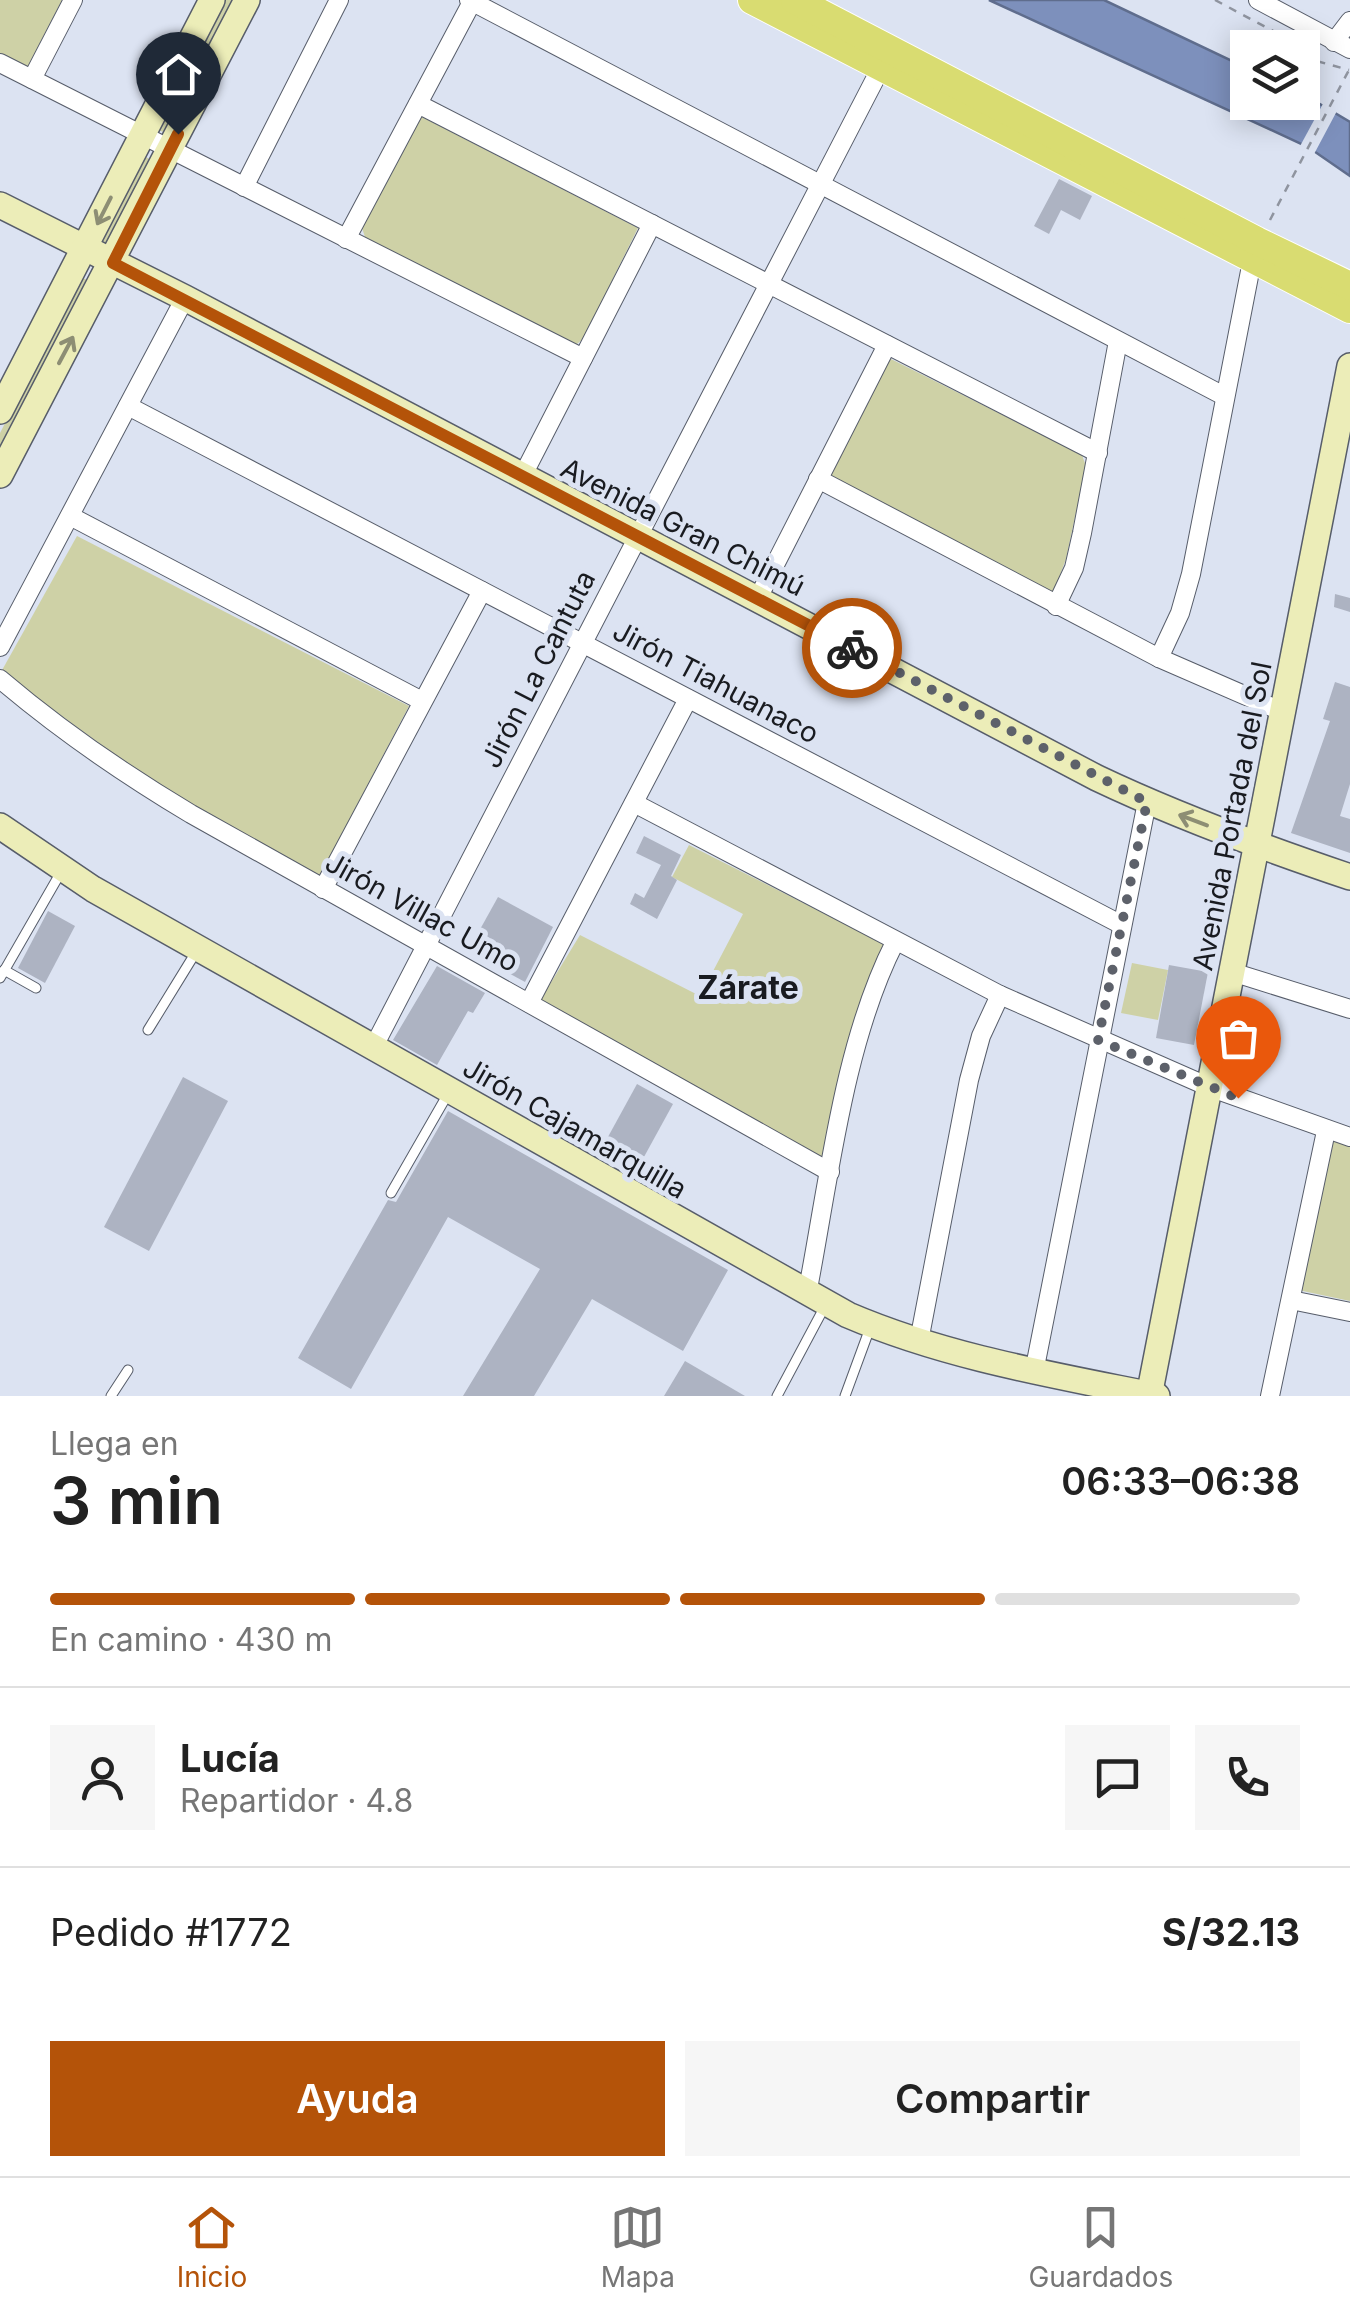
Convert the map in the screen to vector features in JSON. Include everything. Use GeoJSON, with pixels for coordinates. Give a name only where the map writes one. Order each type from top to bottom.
{"type":"FeatureCollection","features":[{"type":"Feature","properties":{"kind":"main road"},"geometry":{"type":"LineString","coordinates":[[752,0],[886,58],[1350,286]]}},
{"type":"Feature","properties":{"kind":"main road"},"geometry":{"type":"LineString","coordinates":[[795,0],[886,58],[1252,261],[1350,308]]}},
{"type":"Feature","properties":{"kind":"street"},"geometry":{"type":"LineString","coordinates":[[32,79],[73,0]]}},
{"type":"Feature","properties":{"kind":"street"},"geometry":{"type":"LineString","coordinates":[[0,411],[212,0]]}},
{"type":"Feature","properties":{"kind":"street"},"geometry":{"type":"LineString","coordinates":[[0,475],[247,0]]}},
{"type":"Feature","properties":{"kind":"street"},"geometry":{"type":"LineString","coordinates":[[244,187],[339,0]]}},
{"type":"Feature","properties":{"kind":"street"},"geometry":{"type":"LineString","coordinates":[[1258,0],[1342,46],[1350,21]]}},
{"type":"Feature","properties":{"kind":"street"},"geometry":{"type":"LineString","coordinates":[[346,238],[471,1],[1224,396]]}},
{"type":"Feature","properties":{"kind":"street","name":"Jirón La Cantuta"},"geometry":{"type":"LineString","coordinates":[[373,1048],[886,58]]}},
{"type":"Feature","properties":{"kind":"street"},"geometry":{"type":"LineString","coordinates":[[0,63],[583,358]]}},
{"type":"Feature","properties":{"kind":"street"},"geometry":{"type":"LineString","coordinates":[[418,104],[1098,453]]}},
{"type":"Feature","properties":{"kind":"street","name":"Avenida Gran Chimú"},"geometry":{"type":"LineString","coordinates":[[0,205],[1147,802],[1350,877]]}},
{"type":"Feature","properties":{"kind":"street"},"geometry":{"type":"LineString","coordinates":[[522,478],[652,224]]}},
{"type":"Feature","properties":{"kind":"street"},"geometry":{"type":"LineString","coordinates":[[1159,658],[1180,613],[1191,574],[1252,261]]}},
{"type":"Feature","properties":{"kind":"street"},"geometry":{"type":"LineString","coordinates":[[0,648],[185,298]]}},
{"type":"Feature","properties":{"kind":"street"},"geometry":{"type":"LineString","coordinates":[[1056,606],[1074,568],[1118,341]]}},
{"type":"Feature","properties":{"kind":"street"},"geometry":{"type":"LineString","coordinates":[[758,598],[887,345]]}},
{"type":"Feature","properties":{"kind":"street","name":"Avenida Portada del Sol"},"geometry":{"type":"LineString","coordinates":[[1152,1395],[1349,373]]}},
{"type":"Feature","properties":{"kind":"street","name":"Jirón Tiahuanaco"},"geometry":{"type":"LineString","coordinates":[[128,406],[1120,924]]}},
{"type":"Feature","properties":{"kind":"street"},"geometry":{"type":"LineString","coordinates":[[818,478],[1159,658],[1283,712]]}},
{"type":"Feature","properties":{"kind":"street"},"geometry":{"type":"LineString","coordinates":[[70,516],[422,701]]}},
{"type":"Feature","properties":{"kind":"street"},"geometry":{"type":"LineString","coordinates":[[323,889],[482,591]]}},
{"type":"Feature","properties":{"kind":"street","name":"Jirón Villac Umo"},"geometry":{"type":"LineString","coordinates":[[0,679],[111,766],[830,1172]]}},
{"type":"Feature","properties":{"kind":"street"},"geometry":{"type":"LineString","coordinates":[[529,1003],[688,698]]}},
{"type":"Feature","properties":{"kind":"street"},"geometry":{"type":"LineString","coordinates":[[1034,1372],[1147,802]]}},
{"type":"Feature","properties":{"kind":"street"},"geometry":{"type":"LineString","coordinates":[[634,803],[1000,995],[1209,1087],[1350,1138]]}},
{"type":"Feature","properties":{"kind":"street","name":"Jirón Cajamarquilla"},"geometry":{"type":"LineString","coordinates":[[0,826],[62,870],[198,949],[816,1299],[919,1341],[1034,1372],[1152,1395]]}},
{"type":"Feature","properties":{"kind":"street"},"geometry":{"type":"LineString","coordinates":[[816,1299],[830,1172],[864,1014],[895,942]]}},
{"type":"Feature","properties":{"kind":"street"},"geometry":{"type":"LineString","coordinates":[[1232,972],[1350,1009]]}},
{"type":"Feature","properties":{"kind":"street"},"geometry":{"type":"LineString","coordinates":[[919,1341],[969,1080],[981,1036],[1000,995]]}},
{"type":"Feature","properties":{"kind":"street"},"geometry":{"type":"LineString","coordinates":[[1270,1396],[1326,1131]]}},
{"type":"Feature","properties":{"kind":"street"},"geometry":{"type":"LineString","coordinates":[[1290,1300],[1350,1312]]}},
{"type":"Feature","properties":{"kind":"lane"},"geometry":{"type":"LineString","coordinates":[[36,988],[2,974],[62,870]]}},
{"type":"Feature","properties":{"kind":"lane"},"geometry":{"type":"LineString","coordinates":[[148,1030],[198,949]]}},
{"type":"Feature","properties":{"kind":"lane"},"geometry":{"type":"LineString","coordinates":[[391,1194],[450,1091]]}},
{"type":"Feature","properties":{"kind":"lane"},"geometry":{"type":"LineString","coordinates":[[776,1396],[816,1299]]}},
{"type":"Feature","properties":{"kind":"lane"},"geometry":{"type":"LineString","coordinates":[[845,1396],[872,1325]]}},
{"type":"Feature","properties":{"kind":"lane"},"geometry":{"type":"LineString","coordinates":[[110,1396],[128,1370]]}},
{"type":"Feature","properties":{"kind":"path"},"geometry":{"type":"LineString","coordinates":[[1215,0],[1273,30]]}},
{"type":"Feature","properties":{"kind":"path"},"geometry":{"type":"LineString","coordinates":[[1264,230],[1350,69],[1320,61]]}},
{"type":"Feature","properties":{"kind":"green space"},"geometry":{"type":"Polygon","coordinates":[[[0,0],[62,0],[27,68],[0,55],[0,0]]]}},
{"type":"Feature","properties":{"kind":"green space"},"geometry":{"type":"Polygon","coordinates":[[[225,0],[235,0],[166,133],[158,130],[225,0]]]}},
{"type":"Feature","properties":{"kind":"green space"},"geometry":{"type":"Polygon","coordinates":[[[422,117],[638,228],[577,344],[569,344],[365,237],[361,225],[422,117]]]}},
{"type":"Feature","properties":{"kind":"green space"},"geometry":{"type":"Polygon","coordinates":[[[144,156],[153,161],[106,250],[99,246],[144,156]]]}},
{"type":"Feature","properties":{"kind":"green space"},"geometry":{"type":"Polygon","coordinates":[[[81,277],[91,282],[0,454],[0,433],[81,277]]]}},
{"type":"Feature","properties":{"kind":"green space"},"geometry":{"type":"Polygon","coordinates":[[[889,358],[1082,455],[1086,466],[1066,559],[1054,591],[1049,592],[829,474],[889,358]]]}},
{"type":"Feature","properties":{"kind":"green space"},"geometry":{"type":"Polygon","coordinates":[[[77,536],[409,706],[320,876],[151,781],[1,672],[77,536]]]}},
{"type":"Feature","properties":{"kind":"green space"},"geometry":{"type":"Polygon","coordinates":[[[689,845],[884,944],[858,1009],[825,1162],[539,1002],[580,935],[700,996],[743,914],[672,877],[689,845]]]}},
{"type":"Feature","properties":{"kind":"green space"},"geometry":{"type":"Polygon","coordinates":[[[1132,963],[1168,970],[1158,1020],[1121,1013],[1132,963]]]}},
{"type":"Feature","properties":{"kind":"green space"},"geometry":{"type":"Polygon","coordinates":[[[1331,1137],[1350,1142],[1350,1301],[1298,1290],[1331,1137]]]}},
{"type":"Feature","properties":{"kind":"water"},"geometry":{"type":"Polygon","coordinates":[[[989,0],[1104,0],[1230,60],[1230,111],[989,0]]]}},
{"type":"Feature","properties":{"kind":"water"},"geometry":{"type":"Polygon","coordinates":[[[1320,104],[1350,122],[1350,176],[1308,147],[1249,120],[1320,120],[1320,104]]]}},
{"type":"Feature","properties":{"kind":"pier"},"geometry":{"type":"Polygon","coordinates":[[[1325,100],[1338,109],[1313,156],[1299,148],[1314,120],[1320,120],[1325,100]]]}},
{"type":"Feature","properties":{"kind":"building"},"geometry":{"type":"Polygon","coordinates":[[[1059,179],[1092,196],[1080,220],[1061,210],[1049,234],[1034,226],[1059,179]]]}},
{"type":"Feature","properties":{"kind":"building"},"geometry":{"type":"Polygon","coordinates":[[[1335,594],[1350,598],[1350,612],[1334,607],[1335,594]]]}},
{"type":"Feature","properties":{"kind":"building"},"geometry":{"type":"Polygon","coordinates":[[[1335,682],[1350,687],[1350,784],[1340,816],[1350,819],[1350,853],[1291,833],[1330,721],[1323,719],[1335,682]]]}},
{"type":"Feature","properties":{"kind":"building"},"geometry":{"type":"Polygon","coordinates":[[[644,836],[681,855],[671,876],[677,880],[657,919],[630,904],[635,893],[644,898],[661,865],[636,853],[644,836]]]}},
{"type":"Feature","properties":{"kind":"building"},"geometry":{"type":"Polygon","coordinates":[[[498,897],[553,927],[525,982],[468,951],[498,897]]]}},
{"type":"Feature","properties":{"kind":"building"},"geometry":{"type":"Polygon","coordinates":[[[48,911],[75,926],[45,983],[18,968],[48,911]]]}},
{"type":"Feature","properties":{"kind":"building"},"geometry":{"type":"Polygon","coordinates":[[[1169,965],[1208,972],[1194,1045],[1156,1038],[1169,965]]]}},
{"type":"Feature","properties":{"kind":"building"},"geometry":{"type":"Polygon","coordinates":[[[437,966],[485,993],[473,1013],[468,1011],[437,1065],[393,1040],[437,966]]]}},
{"type":"Feature","properties":{"kind":"building"},"geometry":{"type":"Polygon","coordinates":[[[183,1077],[228,1101],[149,1251],[104,1227],[183,1077]]]}},
{"type":"Feature","properties":{"kind":"building"},"geometry":{"type":"Polygon","coordinates":[[[637,1084],[673,1104],[639,1166],[603,1146],[637,1084]]]}},
{"type":"Feature","properties":{"kind":"building"},"geometry":{"type":"Polygon","coordinates":[[[448,1111],[728,1270],[683,1351],[592,1299],[534,1396],[463,1396],[540,1269],[448,1217],[351,1389],[298,1358],[388,1200],[396,1202],[448,1111]]]}},
{"type":"Feature","properties":{"kind":"building"},"geometry":{"type":"Polygon","coordinates":[[[685,1361],[745,1396],[664,1396],[685,1361]]]}},
{"type":"Feature","properties":{"kind":"way so far"},"geometry":{"type":"LineString","coordinates":[[852,648],[1147,802],[1098,1040],[1238,1098]]}},
{"type":"Feature","properties":{"kind":"district","name":"Zárate"},"geometry":{"type":"Point","coordinates":[748,988]}},
{"type":"Feature","properties":{"kind":"route"},"geometry":{"type":"LineString","coordinates":[[178,134],[113,263],[852,648]]}}]}
